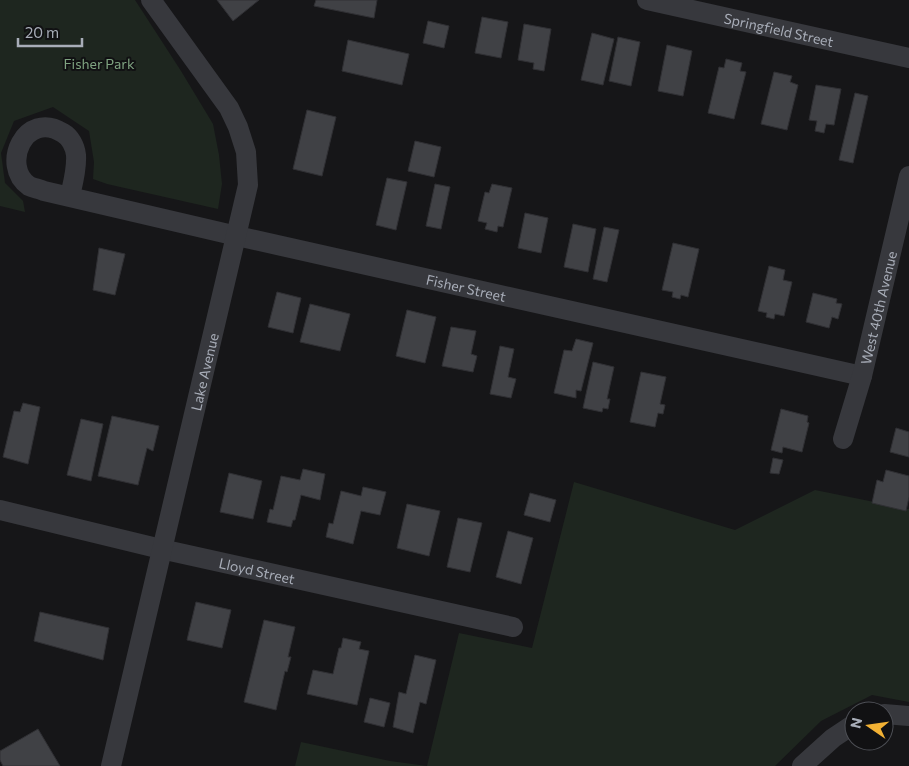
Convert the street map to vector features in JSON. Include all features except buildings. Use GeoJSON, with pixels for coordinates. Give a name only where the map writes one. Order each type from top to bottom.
{"type":"FeatureCollection","features":[{"type":"Feature","properties":{"kind":"street","name":"Lake Avenue"},"geometry":{"type":"LineString","coordinates":[[111,766],[248,185],[246,152],[238,127],[229,108],[151,0]]}},
{"type":"Feature","properties":{"kind":"street","name":"Springfield Street"},"geometry":{"type":"LineString","coordinates":[[647,0],[909,58]]}},
{"type":"Feature","properties":{"kind":"street","name":"West 40th Avenue"},"geometry":{"type":"LineString","coordinates":[[843,439],[862,376],[909,176]]}},
{"type":"Feature","properties":{"kind":"street","name":"Fisher Street"},"geometry":{"type":"LineString","coordinates":[[70,196],[237,236],[862,376]]}},
{"type":"Feature","properties":{"kind":"street","name":"Lloyd Street"},"geometry":{"type":"LineString","coordinates":[[0,510],[513,627]]}},
{"type":"Feature","properties":{"kind":"street"},"geometry":{"type":"LineString","coordinates":[[894,715],[909,716]]}},
{"type":"Feature","properties":{"kind":"street"},"geometry":{"type":"LineString","coordinates":[[802,766],[844,731]]}},
{"type":"Feature","properties":{"kind":"green space","name":"Fisher Park"},"geometry":{"type":"Polygon","coordinates":[[[0,0],[135,0],[213,124],[222,184],[218,209],[107,184],[93,179],[94,162],[89,131],[53,107],[14,121],[1,153],[5,183],[23,201],[25,212],[0,206],[0,0]]]}},
{"type":"Feature","properties":{"kind":"green space"},"geometry":{"type":"Polygon","coordinates":[[[574,482],[735,530],[815,490],[909,509],[909,702],[872,695],[860,701],[844,701],[844,709],[821,721],[775,766],[427,766],[459,633],[532,648],[574,482]]]}},
{"type":"Feature","properties":{"kind":"green space"},"geometry":{"type":"Polygon","coordinates":[[[301,742],[390,761],[427,766],[295,766],[301,742]]]}}]}
